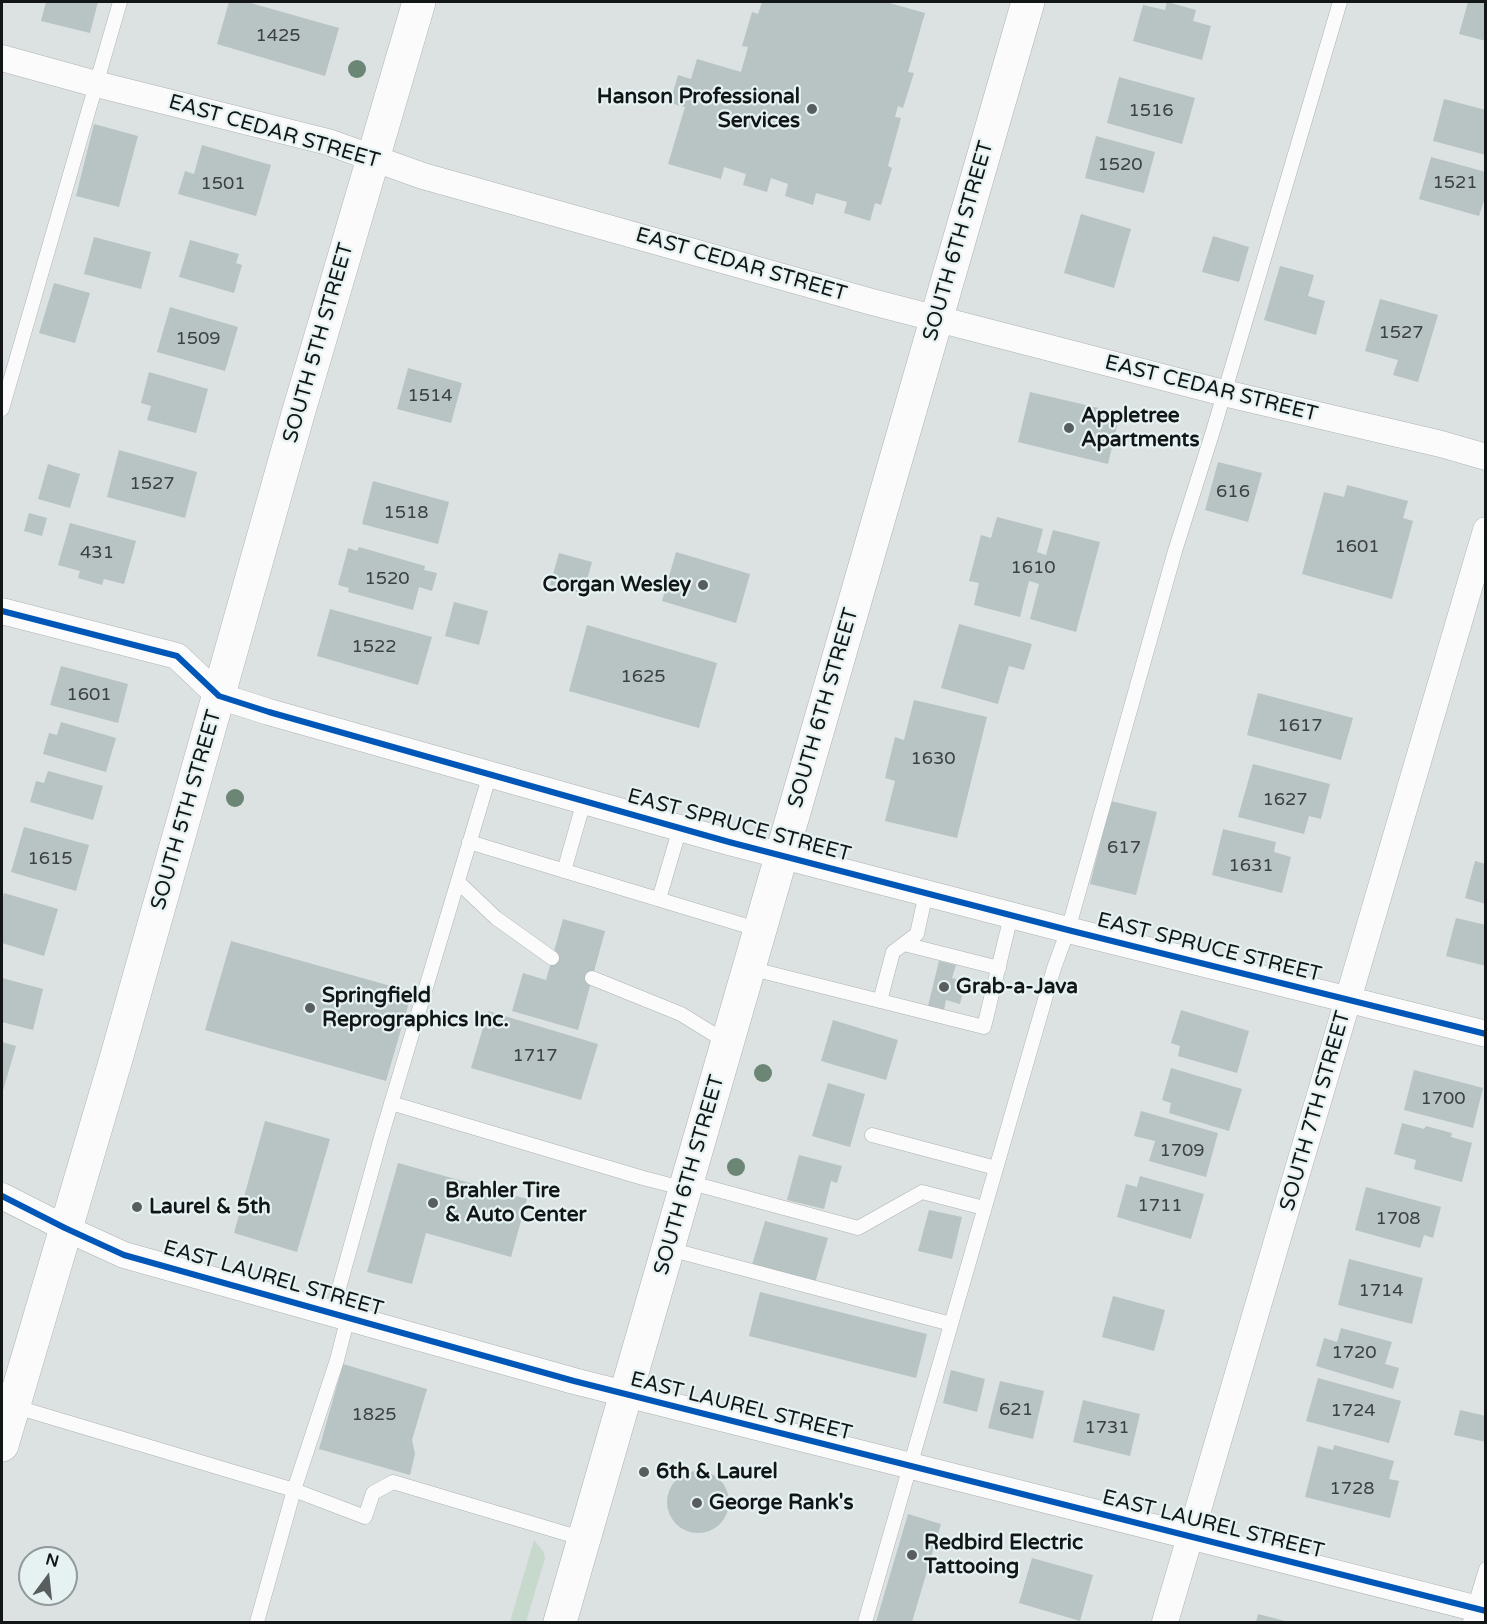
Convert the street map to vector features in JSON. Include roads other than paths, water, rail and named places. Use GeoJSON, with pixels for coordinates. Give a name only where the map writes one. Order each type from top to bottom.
{"type":"FeatureCollection","features":[{"type":"Feature","properties":{"kind":"main road","name":"SOUTH 5TH STREET"},"geometry":{"type":"LineString","coordinates":[[2,1445],[116,1059],[419,2]]}},
{"type":"Feature","properties":{"kind":"main road","name":"SOUTH 6TH STREET"},"geometry":{"type":"LineString","coordinates":[[560,1623],[1028,2]]}},
{"type":"Feature","properties":{"kind":"street","name":"EAST CEDAR STREET"},"geometry":{"type":"LineString","coordinates":[[2,58],[314,139],[423,176],[937,319],[1224,393],[1441,444],[1485,457]]}},
{"type":"Feature","properties":{"kind":"street","name":"SOUTH 7TH STREET"},"geometry":{"type":"LineString","coordinates":[[1165,1623],[1485,530]]}},
{"type":"Feature","properties":{"kind":"street","name":"EAST SPRUCE STREET"},"geometry":{"type":"LineString","coordinates":[[2,611],[177,656],[219,696],[584,801],[1011,916],[1485,1034]]}},
{"type":"Feature","properties":{"kind":"street","name":"EAST LAUREL STREET"},"geometry":{"type":"LineString","coordinates":[[2,1196],[65,1228],[124,1254],[627,1395],[1191,1535],[1476,1614]]}},
{"type":"Feature","properties":{"kind":"lane"},"geometry":{"type":"LineString","coordinates":[[2,409],[120,2]]}},
{"type":"Feature","properties":{"kind":"lane"},"geometry":{"type":"LineString","coordinates":[[865,1623],[1054,968],[1068,930],[1175,551],[1340,2]]}},
{"type":"Feature","properties":{"kind":"lane"},"geometry":{"type":"LineString","coordinates":[[257,1623],[294,1490],[337,1360],[340,1315],[391,1103],[490,774]]}},
{"type":"Feature","properties":{"kind":"lane"},"geometry":{"type":"LineString","coordinates":[[564,871],[584,801]]}},
{"type":"Feature","properties":{"kind":"lane"},"geometry":{"type":"LineString","coordinates":[[659,899],[680,828]]}},
{"type":"Feature","properties":{"kind":"lane"},"geometry":{"type":"LineString","coordinates":[[469,842],[760,930]]}},
{"type":"Feature","properties":{"kind":"lane"},"geometry":{"type":"LineString","coordinates":[[458,882],[496,918],[552,958]]}},
{"type":"Feature","properties":{"kind":"lane"},"geometry":{"type":"LineString","coordinates":[[880,1001],[893,952],[916,934],[926,893]]}},
{"type":"Feature","properties":{"kind":"lane"},"geometry":{"type":"LineString","coordinates":[[749,968],[984,1027],[1011,916]]}},
{"type":"Feature","properties":{"kind":"lane"},"geometry":{"type":"LineString","coordinates":[[904,944],[999,968]]}},
{"type":"Feature","properties":{"kind":"lane"},"geometry":{"type":"LineString","coordinates":[[592,978],[681,1014],[728,1043]]}},
{"type":"Feature","properties":{"kind":"lane"},"geometry":{"type":"LineString","coordinates":[[391,1103],[643,1178],[687,1185],[858,1228],[922,1192],[984,1208]]}},
{"type":"Feature","properties":{"kind":"lane"},"geometry":{"type":"LineString","coordinates":[[872,1135],[996,1168]]}},
{"type":"Feature","properties":{"kind":"lane"},"geometry":{"type":"LineString","coordinates":[[669,1249],[951,1324]]}},
{"type":"Feature","properties":{"kind":"lane"},"geometry":{"type":"LineString","coordinates":[[13,1406],[294,1490],[365,1517],[373,1493],[393,1482],[584,1539]]}},
{"type":"Feature","properties":{"kind":"lane"},"geometry":{"type":"LineString","coordinates":[[1476,1614],[1485,1569]]}},
{"type":"Feature","properties":{"kind":"place","name":"Hanson Professional Services"},"geometry":{"type":"Point","coordinates":[812,109]}},
{"type":"Feature","properties":{"kind":"place","name":"Appletree Apartments"},"geometry":{"type":"Point","coordinates":[1069,428]}},
{"type":"Feature","properties":{"kind":"place","name":"Corgan Wesley"},"geometry":{"type":"Point","coordinates":[703,585]}},
{"type":"Feature","properties":{"kind":"place","name":"Grab-a-Java"},"geometry":{"type":"Point","coordinates":[944,987]}},
{"type":"Feature","properties":{"kind":"place","name":"Springfield Reprographics Inc."},"geometry":{"type":"Point","coordinates":[310,1008]}},
{"type":"Feature","properties":{"kind":"place","name":"Brahler Tire & Auto Center"},"geometry":{"type":"Point","coordinates":[433,1203]}},
{"type":"Feature","properties":{"kind":"place","name":"Laurel & 5th"},"geometry":{"type":"Point","coordinates":[137,1207]}},
{"type":"Feature","properties":{"kind":"place","name":"6th & Laurel"},"geometry":{"type":"Point","coordinates":[644,1472]}},
{"type":"Feature","properties":{"kind":"place","name":"George Rank's"},"geometry":{"type":"Point","coordinates":[697,1503]}},
{"type":"Feature","properties":{"kind":"place","name":"Redbird Electric Tattooing"},"geometry":{"type":"Point","coordinates":[912,1555]}}]}
